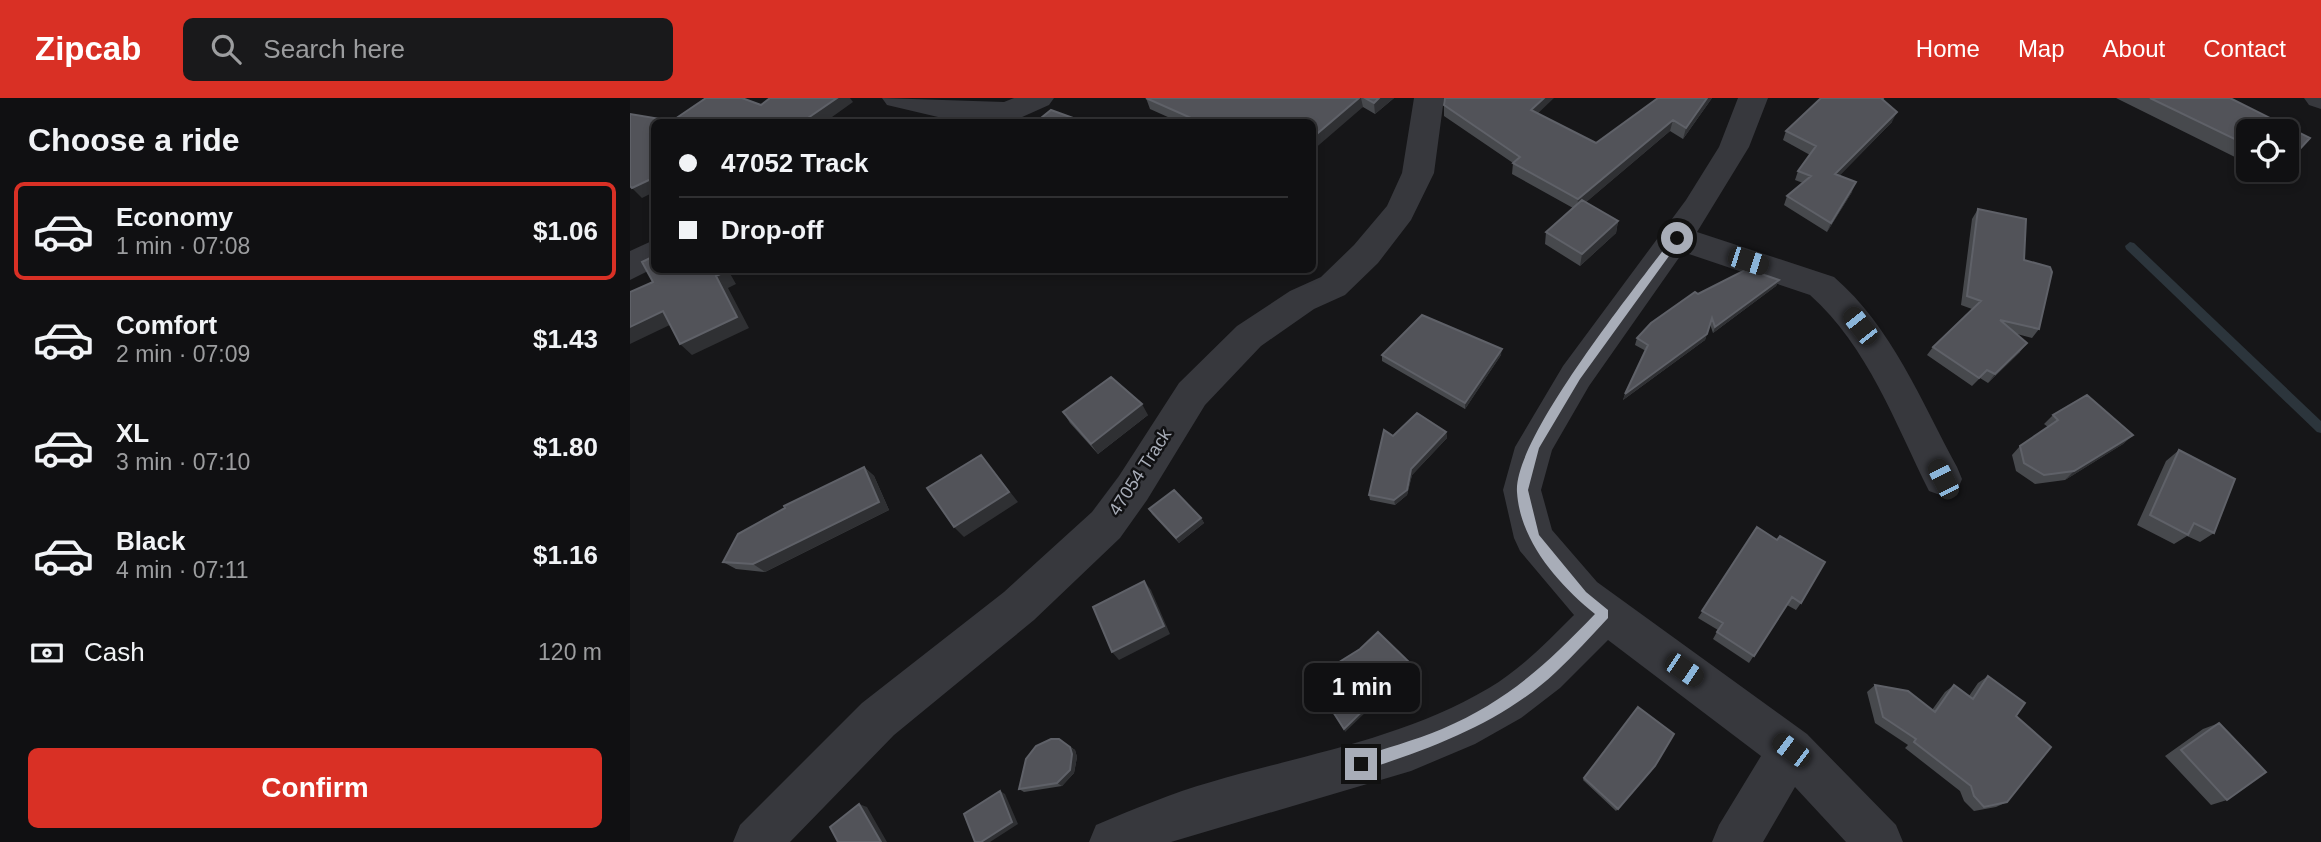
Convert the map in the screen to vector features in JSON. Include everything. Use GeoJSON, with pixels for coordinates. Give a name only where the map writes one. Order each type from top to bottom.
{"type":"FeatureCollection","features":[{"type":"Feature","properties":{"kind":"street"},"geometry":{"type":"LineString","coordinates":[[897,98],[998,117],[1039,98]]}},
{"type":"Feature","properties":{"kind":"street","name":"47054 Track"},"geometry":{"type":"LineString","coordinates":[[757,842],[878,719],[1020,606],[1106,524],[1133,488],[1192,394],[1248,336],[1302,300],[1334,286],[1366,254],[1400,212],[1418,173],[1429,98]]}},
{"type":"Feature","properties":{"kind":"street"},"geometry":{"type":"LineString","coordinates":[[1753,98],[1734,147],[1677,238],[1576,376],[1534,447],[1522,490],[1534,538],[1582,596],[1791,750],[1879,842]]}},
{"type":"Feature","properties":{"kind":"street"},"geometry":{"type":"LineString","coordinates":[[630,237],[651,232]]}},
{"type":"Feature","properties":{"kind":"street"},"geometry":{"type":"LineString","coordinates":[[1677,238],[1822,286],[1838,300],[1870,338],[1943,479]]}},
{"type":"Feature","properties":{"kind":"street"},"geometry":{"type":"LineString","coordinates":[[630,268],[651,254]]}},
{"type":"Feature","properties":{"kind":"street"},"geometry":{"type":"LineString","coordinates":[[1113,842],[1207,807],[1392,755],[1450,732],[1504,704],[1550,669],[1604,614]]}},
{"type":"Feature","properties":{"kind":"street"},"geometry":{"type":"LineString","coordinates":[[1736,842],[1791,750]]}},
{"type":"Feature","properties":{"kind":"building"},"geometry":{"type":"Polygon","coordinates":[[[706,98],[742,98],[761,105],[770,98],[837,98],[806,119],[675,119],[706,98]]]}},
{"type":"Feature","properties":{"kind":"building"},"geometry":{"type":"Polygon","coordinates":[[[1146,98],[1359,98],[1316,135],[1316,119],[1193,119],[1146,98]]]}},
{"type":"Feature","properties":{"kind":"building"},"geometry":{"type":"Polygon","coordinates":[[[1365,98],[1379,98],[1374,103],[1365,98]]]}},
{"type":"Feature","properties":{"kind":"building"},"geometry":{"type":"Polygon","coordinates":[[[1445,98],[1544,98],[1531,110],[1596,143],[1658,98],[1707,98],[1686,128],[1673,120],[1578,199],[1513,163],[1520,157],[1444,105],[1445,98]]]}},
{"type":"Feature","properties":{"kind":"building"},"geometry":{"type":"Polygon","coordinates":[[[1821,98],[1883,98],[1897,112],[1835,174],[1856,182],[1831,223],[1787,196],[1811,176],[1798,171],[1816,146],[1786,131],[1821,98]]]}},
{"type":"Feature","properties":{"kind":"building"},"geometry":{"type":"Polygon","coordinates":[[[2150,98],[2230,98],[2272,119],[2236,119],[2236,140],[2150,98]]]}},
{"type":"Feature","properties":{"kind":"building"},"geometry":{"type":"Polygon","coordinates":[[[1051,110],[1076,119],[1040,119],[1051,110]]]}},
{"type":"Feature","properties":{"kind":"building"},"geometry":{"type":"Polygon","coordinates":[[[630,114],[660,119],[651,119],[651,179],[632,188],[630,186],[630,114]]]}},
{"type":"Feature","properties":{"kind":"building"},"geometry":{"type":"Polygon","coordinates":[[[2299,132],[2310,138],[2299,150],[2299,132]]]}},
{"type":"Feature","properties":{"kind":"building"},"geometry":{"type":"Polygon","coordinates":[[[1582,200],[1618,221],[1582,254],[1546,232],[1582,200]]]}},
{"type":"Feature","properties":{"kind":"building"},"geometry":{"type":"Polygon","coordinates":[[[1978,209],[2026,219],[2024,260],[2050,267],[2052,272],[2039,329],[2000,320],[2027,343],[1995,374],[1987,370],[1979,378],[1933,347],[1981,301],[1967,296],[1978,209]]]}},
{"type":"Feature","properties":{"kind":"building"},"geometry":{"type":"Polygon","coordinates":[[[651,258],[651,273],[723,273],[716,276],[737,317],[680,344],[663,311],[630,327],[630,292],[653,282],[642,262],[651,258]]]}},
{"type":"Feature","properties":{"kind":"building"},"geometry":{"type":"Polygon","coordinates":[[[1747,269],[1779,280],[1715,327],[1712,318],[1707,334],[1625,394],[1648,345],[1637,338],[1651,323],[1695,292],[1698,294],[1747,269]]]}},
{"type":"Feature","properties":{"kind":"building"},"geometry":{"type":"Polygon","coordinates":[[[1422,315],[1502,349],[1465,403],[1382,355],[1422,315]]]}},
{"type":"Feature","properties":{"kind":"building"},"geometry":{"type":"Polygon","coordinates":[[[1111,377],[1142,404],[1091,444],[1063,412],[1111,377]]]}},
{"type":"Feature","properties":{"kind":"building"},"geometry":{"type":"Polygon","coordinates":[[[2087,395],[2133,435],[2074,471],[2044,475],[2024,463],[2020,446],[2058,420],[2053,415],[2087,395]]]}},
{"type":"Feature","properties":{"kind":"building"},"geometry":{"type":"Polygon","coordinates":[[[1417,413],[1446,432],[1411,469],[1407,490],[1394,500],[1369,495],[1384,430],[1393,436],[1417,413]]]}},
{"type":"Feature","properties":{"kind":"building"},"geometry":{"type":"Polygon","coordinates":[[[2179,450],[2235,479],[2214,533],[2194,523],[2188,535],[2150,515],[2179,450]]]}},
{"type":"Feature","properties":{"kind":"building"},"geometry":{"type":"Polygon","coordinates":[[[981,455],[1009,492],[954,527],[927,488],[981,455]]]}},
{"type":"Feature","properties":{"kind":"building"},"geometry":{"type":"Polygon","coordinates":[[[864,467],[879,502],[753,564],[723,562],[738,534],[785,508],[784,506],[864,467]]]}},
{"type":"Feature","properties":{"kind":"building"},"geometry":{"type":"Polygon","coordinates":[[[1174,490],[1201,518],[1176,538],[1149,509],[1174,490]]]}},
{"type":"Feature","properties":{"kind":"building"},"geometry":{"type":"Polygon","coordinates":[[[1757,527],[1777,540],[1780,536],[1825,562],[1801,603],[1792,597],[1754,656],[1717,632],[1723,623],[1702,611],[1757,527]]]}},
{"type":"Feature","properties":{"kind":"building"},"geometry":{"type":"Polygon","coordinates":[[[1144,581],[1164,626],[1112,652],[1093,607],[1144,581]]]}},
{"type":"Feature","properties":{"kind":"building"},"geometry":{"type":"Polygon","coordinates":[[[1378,632],[1411,664],[1344,729],[1312,679],[1360,649],[1378,632]]]}},
{"type":"Feature","properties":{"kind":"building"},"geometry":{"type":"Polygon","coordinates":[[[1988,676],[2025,703],[2016,716],[2051,747],[2007,802],[1984,807],[1974,796],[1971,786],[1914,742],[1916,739],[1883,717],[1875,685],[1908,691],[1935,712],[1954,685],[1973,699],[1988,676]]]}},
{"type":"Feature","properties":{"kind":"building"},"geometry":{"type":"Polygon","coordinates":[[[1638,707],[1674,734],[1655,766],[1618,809],[1584,778],[1638,707]]]}},
{"type":"Feature","properties":{"kind":"building"},"geometry":{"type":"Polygon","coordinates":[[[2219,723],[2266,772],[2227,800],[2181,750],[2219,723]]]}},
{"type":"Feature","properties":{"kind":"building"},"geometry":{"type":"Polygon","coordinates":[[[1051,739],[1059,739],[1070,747],[1070,770],[1057,783],[1019,789],[1026,759],[1036,746],[1051,739]]]}},
{"type":"Feature","properties":{"kind":"building"},"geometry":{"type":"Polygon","coordinates":[[[1000,791],[1012,822],[981,842],[975,842],[964,814],[1000,791]]]}},
{"type":"Feature","properties":{"kind":"building"},"geometry":{"type":"Polygon","coordinates":[[[859,804],[881,842],[838,842],[830,827],[859,804]]]}},
{"type":"Feature","properties":{"kind":"waterway"},"geometry":{"type":"LineString","coordinates":[[2130,246],[2321,428]]}},
{"type":"Feature","properties":{"kind":"route"},"geometry":{"type":"LineString","coordinates":[[1361,764],[1450,732],[1504,704],[1550,669],[1604,614],[1582,596],[1534,538],[1522,490],[1534,447],[1576,376],[1677,238]]}}]}
